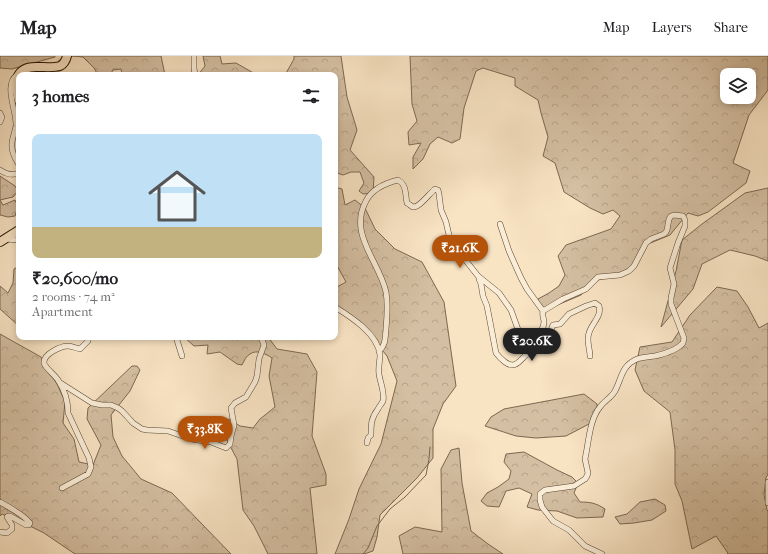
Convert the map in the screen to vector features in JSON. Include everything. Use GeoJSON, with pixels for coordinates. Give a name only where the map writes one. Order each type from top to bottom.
{"type":"FeatureCollection","features":[{"type":"Feature","properties":{"kind":"highway"},"geometry":{"type":"LineString","coordinates":[[20,72],[28,68],[60,66],[65,62],[67,56]]}},
{"type":"Feature","properties":{"kind":"highway"},"geometry":{"type":"LineString","coordinates":[[3,240],[16,232]]}},
{"type":"Feature","properties":{"kind":"street"},"geometry":{"type":"LineString","coordinates":[[194,56],[195,72]]}},
{"type":"Feature","properties":{"kind":"street"},"geometry":{"type":"LineString","coordinates":[[16,76],[13,79],[11,87],[16,120]]}},
{"type":"Feature","properties":{"kind":"street"},"geometry":{"type":"LineString","coordinates":[[0,113],[2,117],[0,122]]}},
{"type":"Feature","properties":{"kind":"street"},"geometry":{"type":"LineString","coordinates":[[16,126],[12,146],[16,160]]}},
{"type":"Feature","properties":{"kind":"street"},"geometry":{"type":"LineString","coordinates":[[0,170],[11,175],[16,174]]}},
{"type":"Feature","properties":{"kind":"street"},"geometry":{"type":"LineString","coordinates":[[379,351],[384,344],[386,325],[386,293],[366,247],[361,230],[361,214],[368,196],[374,190],[396,180],[400,181],[404,185],[408,202],[415,207],[435,189],[438,190],[440,207],[452,243],[478,276],[499,294],[511,310],[522,336],[529,338],[540,332],[543,323],[543,311],[527,289],[508,252],[500,224]]}},
{"type":"Feature","properties":{"kind":"street"},"geometry":{"type":"LineString","coordinates":[[543,311],[563,299],[586,289],[598,278],[629,271],[634,266],[646,243],[666,232],[670,218],[674,215],[682,216],[684,218],[685,223],[670,268],[674,284],[671,304],[684,339],[683,343],[676,349],[658,355],[638,359],[626,367],[622,372],[615,392],[600,407],[592,422],[586,454],[587,476],[583,481],[574,486],[545,490],[539,497],[541,504],[553,522],[569,530],[585,546],[602,554]]}},
{"type":"Feature","properties":{"kind":"street"},"geometry":{"type":"LineString","coordinates":[[3,240],[16,240]]}},
{"type":"Feature","properties":{"kind":"street"},"geometry":{"type":"LineString","coordinates":[[478,276],[487,306],[496,353],[504,362],[514,365],[530,352],[549,349],[552,345],[552,325],[560,324],[569,314],[595,303],[599,306],[600,310],[598,317],[588,335],[590,356]]}},
{"type":"Feature","properties":{"kind":"street"},"geometry":{"type":"LineString","coordinates":[[338,309],[368,332],[379,351],[380,358],[378,369],[383,398],[374,414],[371,425],[371,435],[368,438],[367,443]]}},
{"type":"Feature","properties":{"kind":"street"},"geometry":{"type":"LineString","coordinates":[[88,340],[80,349],[64,346],[49,354],[46,358],[44,361],[45,365],[59,382],[92,403],[111,405],[118,408],[133,423],[142,429],[176,433],[192,439],[211,442],[226,448],[229,447],[234,425],[231,408],[246,397],[258,376],[259,359],[264,345],[262,340]]}},
{"type":"Feature","properties":{"kind":"street"},"geometry":{"type":"LineString","coordinates":[[177,340],[182,356]]}},
{"type":"Feature","properties":{"kind":"street"},"geometry":{"type":"LineString","coordinates":[[59,382],[68,405],[69,415],[89,458],[91,467],[88,474],[62,488]]}},
{"type":"Feature","properties":{"kind":"street"},"geometry":{"type":"LineString","coordinates":[[768,482],[768,503]]}},
{"type":"Feature","properties":{"kind":"street"},"geometry":{"type":"LineString","coordinates":[[0,502],[15,510],[30,523],[29,525],[26,525],[8,516],[7,517],[12,525],[12,529],[7,533],[0,532]]}},
{"type":"Feature","properties":{"kind":"green space"},"geometry":{"type":"Polygon","coordinates":[[[0,56],[55,57],[12,69],[0,68],[0,56]]]}},
{"type":"Feature","properties":{"kind":"green space"},"geometry":{"type":"Polygon","coordinates":[[[72,56],[161,56],[164,72],[122,72],[121,69],[113,70],[112,72],[96,72],[83,57],[72,56]]]}},
{"type":"Feature","properties":{"kind":"green space"},"geometry":{"type":"Polygon","coordinates":[[[203,56],[220,56],[222,64],[236,63],[252,72],[200,72],[205,66],[203,56]]]}},
{"type":"Feature","properties":{"kind":"green space"},"geometry":{"type":"Polygon","coordinates":[[[294,56],[341,56],[347,97],[357,130],[350,150],[374,177],[373,193],[363,194],[359,191],[364,183],[360,172],[351,172],[343,175],[338,173],[338,72],[287,72],[294,59],[294,56]]]}},
{"type":"Feature","properties":{"kind":"green space"},"geometry":{"type":"Polygon","coordinates":[[[410,56],[768,56],[768,90],[749,115],[733,163],[750,171],[746,183],[708,212],[698,216],[688,213],[670,235],[648,244],[643,254],[628,271],[595,281],[581,295],[548,309],[538,305],[538,299],[559,286],[565,275],[558,256],[566,245],[611,229],[620,216],[613,210],[603,214],[564,192],[555,163],[543,156],[548,137],[538,100],[515,86],[515,78],[483,68],[476,71],[464,108],[460,139],[452,143],[438,137],[430,144],[423,159],[413,169],[413,157],[421,143],[409,145],[408,132],[417,121],[412,104],[410,56]]]}},
{"type":"Feature","properties":{"kind":"green space"},"geometry":{"type":"Polygon","coordinates":[[[0,176],[15,186],[16,193],[13,197],[0,200],[0,176]]]}},
{"type":"Feature","properties":{"kind":"green space"},"geometry":{"type":"Polygon","coordinates":[[[338,188],[342,189],[345,205],[355,200],[365,208],[375,229],[395,249],[422,262],[444,302],[456,386],[443,404],[433,429],[433,458],[417,478],[380,515],[377,537],[373,551],[364,554],[335,554],[359,489],[381,444],[397,381],[387,356],[368,333],[338,309],[338,286],[346,282],[338,267],[338,188]]]}},
{"type":"Feature","properties":{"kind":"green space"},"geometry":{"type":"Polygon","coordinates":[[[768,188],[768,261],[730,250],[702,264],[693,289],[661,327],[676,271],[682,240],[745,193],[768,188]]]}},
{"type":"Feature","properties":{"kind":"green space"},"geometry":{"type":"Polygon","coordinates":[[[0,200],[3,205],[15,200],[15,216],[8,217],[0,215],[0,200]]]}},
{"type":"Feature","properties":{"kind":"green space"},"geometry":{"type":"Polygon","coordinates":[[[16,268],[16,323],[0,309],[0,286],[8,293],[13,283],[14,269],[16,268]]]}},
{"type":"Feature","properties":{"kind":"green space"},"geometry":{"type":"Polygon","coordinates":[[[717,287],[737,291],[748,307],[759,328],[768,323],[768,475],[766,477],[764,495],[768,511],[768,554],[727,554],[728,553],[716,536],[692,549],[682,501],[675,484],[675,450],[670,412],[644,391],[635,370],[640,347],[672,342],[690,315],[717,287]]]}},
{"type":"Feature","properties":{"kind":"green space"},"geometry":{"type":"Polygon","coordinates":[[[0,334],[41,357],[58,386],[65,402],[63,423],[74,439],[79,462],[93,465],[101,445],[87,419],[88,408],[132,366],[137,366],[140,370],[130,391],[111,415],[113,437],[122,456],[141,479],[172,493],[231,554],[75,554],[44,533],[2,514],[0,516],[0,334]]]}},
{"type":"Feature","properties":{"kind":"green space"},"geometry":{"type":"Polygon","coordinates":[[[187,340],[270,340],[277,349],[307,354],[317,372],[312,436],[326,474],[326,485],[310,488],[317,554],[268,554],[254,526],[243,510],[237,459],[223,433],[223,421],[229,419],[240,426],[253,428],[260,419],[275,407],[269,376],[272,358],[256,352],[247,356],[242,365],[237,364],[220,352],[207,354],[208,345],[194,346],[187,340]]]}},
{"type":"Feature","properties":{"kind":"green space"},"geometry":{"type":"Polygon","coordinates":[[[584,394],[597,404],[597,412],[589,424],[566,436],[536,438],[516,436],[485,426],[491,417],[504,409],[584,394]]]}},
{"type":"Feature","properties":{"kind":"green space"},"geometry":{"type":"Polygon","coordinates":[[[459,448],[462,483],[471,531],[503,554],[403,554],[399,536],[415,527],[442,532],[441,469],[451,450],[459,448]]]}},
{"type":"Feature","properties":{"kind":"green space"},"geometry":{"type":"Polygon","coordinates":[[[524,452],[572,477],[578,483],[574,493],[580,502],[599,505],[605,509],[603,517],[577,518],[557,511],[538,510],[527,507],[532,494],[519,488],[506,491],[499,507],[487,506],[481,501],[487,493],[509,479],[511,471],[504,462],[506,454],[524,452]]]}},
{"type":"Feature","properties":{"kind":"green space"},"geometry":{"type":"Polygon","coordinates":[[[655,499],[665,505],[666,511],[652,520],[620,524],[615,517],[627,514],[640,502],[655,499]]]}},
{"type":"Feature","properties":{"kind":"waterway"},"geometry":{"type":"LineString","coordinates":[[363,554],[368,548],[377,526],[390,509],[405,497],[426,475],[430,447]]}}]}
